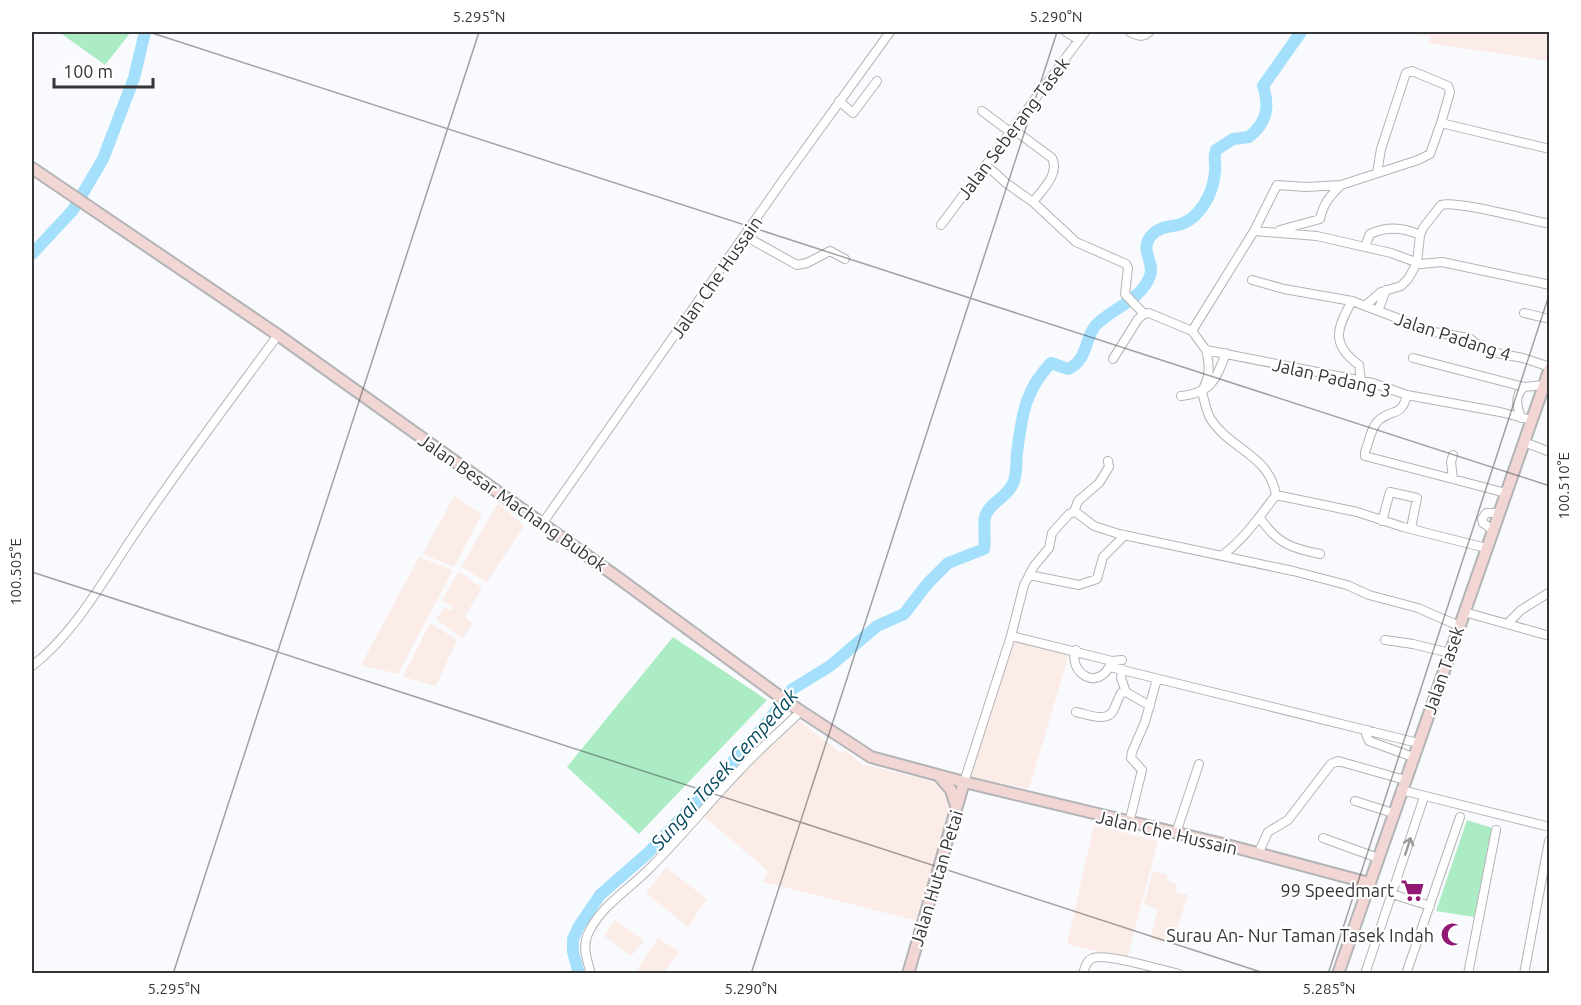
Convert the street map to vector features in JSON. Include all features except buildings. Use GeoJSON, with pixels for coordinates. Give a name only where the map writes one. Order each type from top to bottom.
{"type":"FeatureCollection","features":[{"type":"Feature","properties":{"kind":"main road","name":"Jalan Besar Machang Bubok"},"geometry":{"type":"LineString","coordinates":[[32,168],[278,335],[801,711],[871,757],[964,782]]}},
{"type":"Feature","properties":{"kind":"main road","name":"Jalan Tasek"},"geometry":{"type":"LineString","coordinates":[[1338,974],[1524,442],[1526,419],[1548,374]]}},
{"type":"Feature","properties":{"kind":"main road"},"geometry":{"type":"LineString","coordinates":[[938,776],[951,790],[957,807],[969,794],[985,787]]}},
{"type":"Feature","properties":{"kind":"main road","name":"Jalan Che Hussain"},"geometry":{"type":"LineString","coordinates":[[964,782],[1176,833],[1369,883]]}},
{"type":"Feature","properties":{"kind":"main road","name":"Jalan Hutan Petai"},"geometry":{"type":"LineString","coordinates":[[908,974],[964,782]]}},
{"type":"Feature","properties":{"kind":"street","name":"Jalan Che Hussain"},"geometry":{"type":"LineString","coordinates":[[542,524],[890,32]]}},
{"type":"Feature","properties":{"kind":"street"},"geometry":{"type":"LineString","coordinates":[[1066,32],[1079,40]]}},
{"type":"Feature","properties":{"kind":"street","name":"Jalan Seberang Tasek"},"geometry":{"type":"LineString","coordinates":[[941,225],[1085,32]]}},
{"type":"Feature","properties":{"kind":"street"},"geometry":{"type":"LineString","coordinates":[[1130,32],[1140,36],[1149,32]]}},
{"type":"Feature","properties":{"kind":"street"},"geometry":{"type":"LineString","coordinates":[[1192,332],[1254,231],[1277,185],[1306,187],[1341,185],[1426,157],[1431,151],[1442,123],[1450,92],[1448,86],[1412,71],[1406,73],[1381,149],[1377,173]]}},
{"type":"Feature","properties":{"kind":"street"},"geometry":{"type":"LineString","coordinates":[[839,101],[853,112],[877,81]]}},
{"type":"Feature","properties":{"kind":"street"},"geometry":{"type":"LineString","coordinates":[[982,111],[1052,158],[1055,169],[1033,202]]}},
{"type":"Feature","properties":{"kind":"street"},"geometry":{"type":"LineString","coordinates":[[1442,123],[1550,149]]}},
{"type":"Feature","properties":{"kind":"street"},"geometry":{"type":"LineString","coordinates":[[986,165],[1033,202],[1076,242],[1126,264],[1128,268],[1125,294],[1144,314]]}},
{"type":"Feature","properties":{"kind":"street"},"geometry":{"type":"LineString","coordinates":[[1277,231],[1320,219],[1322,209],[1329,197],[1341,185]]}},
{"type":"Feature","properties":{"kind":"street"},"geometry":{"type":"LineString","coordinates":[[1366,305],[1381,292],[1401,286],[1408,279],[1417,263],[1420,236],[1437,208],[1445,203],[1550,224]]}},
{"type":"Feature","properties":{"kind":"street"},"geometry":{"type":"LineString","coordinates":[[1365,246],[1370,234],[1392,228],[1410,231],[1420,236]]}},
{"type":"Feature","properties":{"kind":"street"},"geometry":{"type":"LineString","coordinates":[[1254,231],[1277,231],[1317,236],[1365,246],[1421,264],[1442,262],[1550,285]]}},
{"type":"Feature","properties":{"kind":"street"},"geometry":{"type":"LineString","coordinates":[[746,236],[797,265],[807,264],[830,251],[845,259]]}},
{"type":"Feature","properties":{"kind":"street","name":"Jalan Padang 4"},"geometry":{"type":"LineString","coordinates":[[1252,280],[1311,295],[1366,305],[1434,332],[1469,338],[1486,351],[1522,358],[1548,374]]}},
{"type":"Feature","properties":{"kind":"street"},"geometry":{"type":"LineString","coordinates":[[1378,310],[1386,290]]}},
{"type":"Feature","properties":{"kind":"street"},"geometry":{"type":"LineString","coordinates":[[1352,301],[1340,323],[1338,332],[1346,356],[1359,365],[1361,381]]}},
{"type":"Feature","properties":{"kind":"street"},"geometry":{"type":"LineString","coordinates":[[1113,359],[1138,319],[1149,313],[1192,332],[1206,350],[1209,370],[1208,380],[1202,391],[1211,420],[1268,472],[1276,495],[1240,542],[1223,555]]}},
{"type":"Feature","properties":{"kind":"street"},"geometry":{"type":"LineString","coordinates":[[1524,313],[1550,319]]}},
{"type":"Feature","properties":{"kind":"street"},"geometry":{"type":"LineString","coordinates":[[32,666],[80,615],[142,523],[278,335]]}},
{"type":"Feature","properties":{"kind":"street","name":"Jalan Padang 3"},"geometry":{"type":"LineString","coordinates":[[1206,350],[1361,381],[1407,395],[1526,419]]}},
{"type":"Feature","properties":{"kind":"street"},"geometry":{"type":"LineString","coordinates":[[1181,396],[1202,391],[1211,385],[1217,377],[1226,353]]}},
{"type":"Feature","properties":{"kind":"street"},"geometry":{"type":"LineString","coordinates":[[1413,358],[1524,387]]}},
{"type":"Feature","properties":{"kind":"street"},"geometry":{"type":"LineString","coordinates":[[1526,419],[1517,399],[1519,392],[1548,374]]}},
{"type":"Feature","properties":{"kind":"street"},"geometry":{"type":"LineString","coordinates":[[1407,395],[1404,407],[1400,411],[1381,418],[1374,426],[1365,456],[1506,493]]}},
{"type":"Feature","properties":{"kind":"street"},"geometry":{"type":"LineString","coordinates":[[1524,442],[1550,452]]}},
{"type":"Feature","properties":{"kind":"street"},"geometry":{"type":"LineString","coordinates":[[1453,455],[1451,462],[1453,479]]}},
{"type":"Feature","properties":{"kind":"street"},"geometry":{"type":"LineString","coordinates":[[964,782],[1029,575],[1049,548],[1052,534],[1058,526],[1074,512],[1078,501],[1099,483],[1109,467],[1108,461]]}},
{"type":"Feature","properties":{"kind":"street"},"geometry":{"type":"LineString","coordinates":[[1382,520],[1390,492],[1406,494],[1417,498],[1412,522],[1413,529]]}},
{"type":"Feature","properties":{"kind":"street"},"geometry":{"type":"LineString","coordinates":[[1276,495],[1300,499],[1486,548]]}},
{"type":"Feature","properties":{"kind":"street"},"geometry":{"type":"LineString","coordinates":[[1074,512],[1094,526],[1347,585],[1369,595],[1418,608],[1459,626]]}},
{"type":"Feature","properties":{"kind":"street"},"geometry":{"type":"LineString","coordinates":[[1260,518],[1278,540],[1290,547],[1320,554]]}},
{"type":"Feature","properties":{"kind":"street"},"geometry":{"type":"LineString","coordinates":[[1029,575],[1079,585],[1086,584],[1097,579],[1103,557],[1125,535]]}},
{"type":"Feature","properties":{"kind":"street"},"geometry":{"type":"LineString","coordinates":[[1507,624],[1521,610],[1550,592]]}},
{"type":"Feature","properties":{"kind":"street"},"geometry":{"type":"LineString","coordinates":[[1464,612],[1550,636]]}},
{"type":"Feature","properties":{"kind":"street"},"geometry":{"type":"LineString","coordinates":[[1011,636],[1076,651],[1122,669],[1157,679],[1418,744]]}},
{"type":"Feature","properties":{"kind":"street"},"geometry":{"type":"LineString","coordinates":[[1385,640],[1450,653]]}},
{"type":"Feature","properties":{"kind":"street"},"geometry":{"type":"LineString","coordinates":[[1076,651],[1074,661],[1076,668],[1084,675],[1095,679],[1100,678],[1111,664],[1122,660]]}},
{"type":"Feature","properties":{"kind":"street"},"geometry":{"type":"LineString","coordinates":[[1122,669],[1121,678],[1126,692],[1150,706]]}},
{"type":"Feature","properties":{"kind":"street"},"geometry":{"type":"LineString","coordinates":[[1129,823],[1142,770],[1131,758],[1131,752],[1150,706],[1157,679]]}},
{"type":"Feature","properties":{"kind":"street"},"geometry":{"type":"LineString","coordinates":[[1076,712],[1108,717],[1121,693],[1126,692]]}},
{"type":"Feature","properties":{"kind":"street"},"geometry":{"type":"LineString","coordinates":[[591,974],[584,948],[592,925],[616,898],[640,879],[669,849],[742,768],[801,711]]}},
{"type":"Feature","properties":{"kind":"street"},"geometry":{"type":"LineString","coordinates":[[1368,730],[1366,734],[1368,741],[1413,757]]}},
{"type":"Feature","properties":{"kind":"street"},"geometry":{"type":"LineString","coordinates":[[1258,854],[1268,832],[1288,820],[1331,764],[1338,761],[1403,785],[1424,798],[1550,827]]}},
{"type":"Feature","properties":{"kind":"street"},"geometry":{"type":"LineString","coordinates":[[1176,833],[1199,764]]}},
{"type":"Feature","properties":{"kind":"street"},"geometry":{"type":"LineString","coordinates":[[1365,974],[1424,798]]}},
{"type":"Feature","properties":{"kind":"street"},"geometry":{"type":"LineString","coordinates":[[1355,801],[1393,813]]}},
{"type":"Feature","properties":{"kind":"street"},"geometry":{"type":"LineString","coordinates":[[1406,974],[1460,818]]}},
{"type":"Feature","properties":{"kind":"street"},"geometry":{"type":"LineString","coordinates":[[1468,974],[1496,830]]}},
{"type":"Feature","properties":{"kind":"street"},"geometry":{"type":"LineString","coordinates":[[1323,838],[1378,858]]}},
{"type":"Feature","properties":{"kind":"street"},"geometry":{"type":"LineString","coordinates":[[1524,974],[1549,841]]}},
{"type":"Feature","properties":{"kind":"street"},"geometry":{"type":"LineString","coordinates":[[1392,894],[1430,906]]}},
{"type":"Feature","properties":{"kind":"street"},"geometry":{"type":"LineString","coordinates":[[1083,974],[1087,962],[1095,957],[1110,957],[1179,974]]}},
{"type":"Feature","properties":{"kind":"shaded area"},"geometry":{"type":"Polygon","coordinates":[[[1407,32],[1549,32],[1549,60],[1428,43],[1431,37],[1407,32]]]}},
{"type":"Feature","properties":{"kind":"shaded area"},"geometry":{"type":"Polygon","coordinates":[[[454,496],[482,514],[454,567],[423,554],[454,496]]]}},
{"type":"Feature","properties":{"kind":"shaded area"},"geometry":{"type":"Polygon","coordinates":[[[498,503],[524,526],[487,582],[461,567],[498,503]]]}},
{"type":"Feature","properties":{"kind":"shaded area"},"geometry":{"type":"Polygon","coordinates":[[[419,557],[453,570],[398,674],[361,665],[419,557]]]}},
{"type":"Feature","properties":{"kind":"shaded area"},"geometry":{"type":"Polygon","coordinates":[[[459,571],[482,588],[465,616],[473,624],[462,638],[436,619],[445,607],[451,611],[453,607],[442,600],[459,571]]]}},
{"type":"Feature","properties":{"kind":"shaded area"},"geometry":{"type":"Polygon","coordinates":[[[430,623],[457,640],[436,686],[403,677],[430,623]]]}},
{"type":"Feature","properties":{"kind":"shaded area"},"geometry":{"type":"Polygon","coordinates":[[[1016,639],[1069,654],[1029,789],[969,777],[1010,643],[1016,639]]]}},
{"type":"Feature","properties":{"kind":"shaded area"},"geometry":{"type":"Polygon","coordinates":[[[796,718],[841,753],[844,750],[862,764],[942,783],[950,802],[918,921],[763,882],[768,871],[702,815],[753,757],[796,718]]]}},
{"type":"Feature","properties":{"kind":"shaded area"},"geometry":{"type":"Polygon","coordinates":[[[1094,825],[1158,841],[1127,959],[1067,944],[1094,825]]]}},
{"type":"Feature","properties":{"kind":"shaded area"},"geometry":{"type":"Polygon","coordinates":[[[666,867],[707,899],[688,927],[646,893],[666,867]]]}},
{"type":"Feature","properties":{"kind":"shaded area"},"geometry":{"type":"Polygon","coordinates":[[[1153,871],[1168,875],[1166,880],[1177,884],[1176,892],[1188,895],[1172,944],[1150,939],[1158,910],[1144,904],[1153,871]]]}},
{"type":"Feature","properties":{"kind":"shaded area"},"geometry":{"type":"Polygon","coordinates":[[[615,920],[644,941],[631,956],[604,936],[615,920]]]}},
{"type":"Feature","properties":{"kind":"shaded area"},"geometry":{"type":"Polygon","coordinates":[[[658,938],[679,952],[664,973],[635,973],[658,938]]]}},
{"type":"Feature","properties":{"kind":"green space"},"geometry":{"type":"Polygon","coordinates":[[[59,32],[131,32],[105,65],[59,32]]]}},
{"type":"Feature","properties":{"kind":"green space"},"geometry":{"type":"Polygon","coordinates":[[[673,637],[767,700],[639,834],[567,767],[673,637]]]}},
{"type":"Feature","properties":{"kind":"green space"},"geometry":{"type":"Polygon","coordinates":[[[1467,820],[1492,828],[1474,917],[1436,911],[1467,820]]]}},
{"type":"Feature","properties":{"kind":"waterway"},"geometry":{"type":"LineString","coordinates":[[32,254],[73,210],[103,159],[134,78],[145,32]]}},
{"type":"Feature","properties":{"kind":"waterway","name":"Sungai Tasek Cempedak"},"geometry":{"type":"LineString","coordinates":[[579,974],[573,952],[573,939],[600,895],[648,853],[714,783],[770,719],[791,690],[830,666],[877,626],[904,614],[928,583],[948,563],[984,549],[984,520],[987,512],[1008,492],[1014,481],[1023,416],[1035,384],[1051,363],[1068,369],[1074,365],[1083,354],[1096,325],[1133,298],[1146,284],[1151,271],[1146,247],[1150,237],[1159,229],[1186,222],[1199,211],[1208,197],[1214,180],[1216,150],[1233,139],[1249,137],[1260,126],[1266,108],[1263,86],[1301,32]]}},
{"type":"Feature","properties":{"kind":"place","name":"99 Speedmart"},"geometry":{"type":"Point","coordinates":[1412,890]}},
{"type":"Feature","properties":{"kind":"place","name":"Surau An- Nur Taman Tasek Indah"},"geometry":{"type":"Point","coordinates":[1452,935]}}]}
